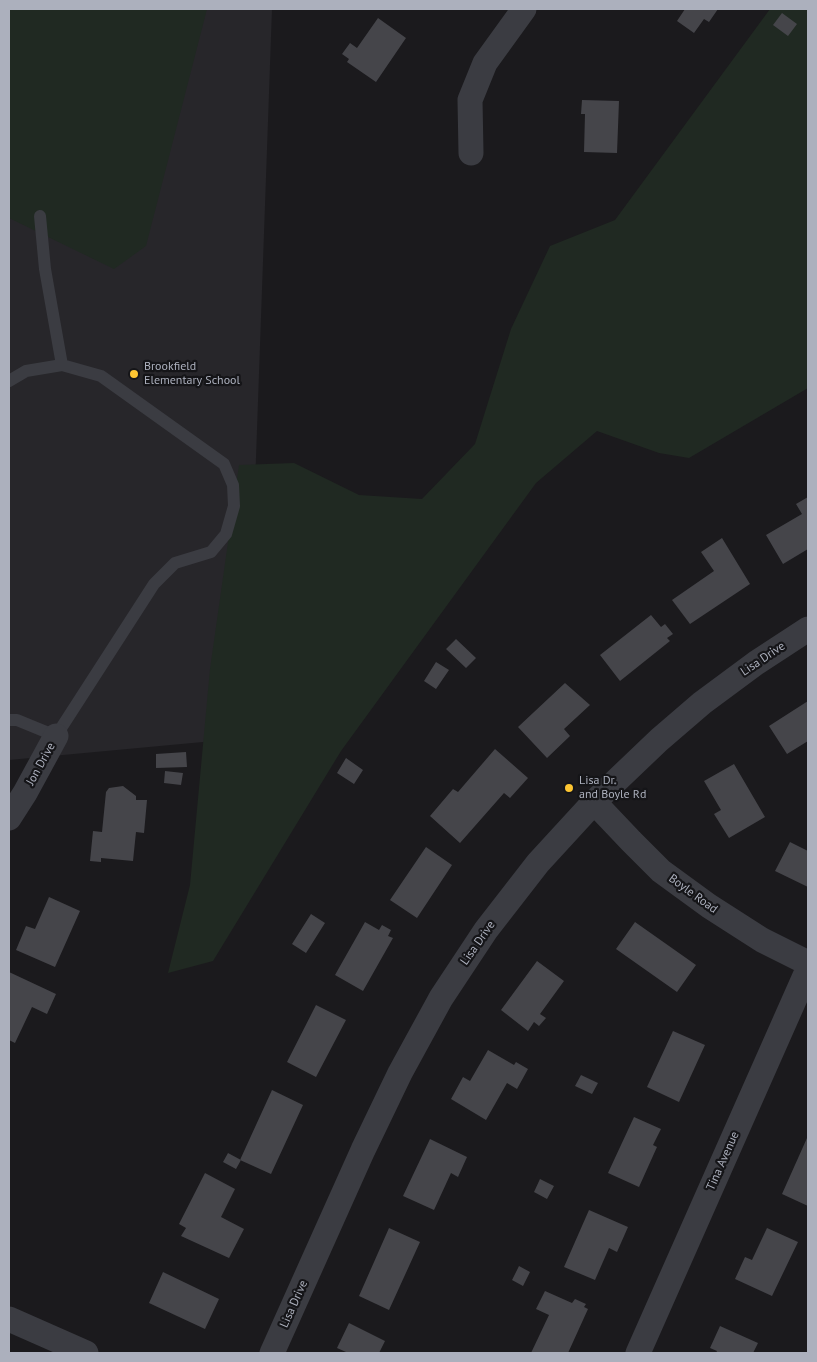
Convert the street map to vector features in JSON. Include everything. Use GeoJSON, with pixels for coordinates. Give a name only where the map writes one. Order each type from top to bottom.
{"type":"FeatureCollection","features":[{"type":"Feature","properties":{"kind":"street"},"geometry":{"type":"LineString","coordinates":[[471,153],[470,100],[485,63],[524,9]]}},
{"type":"Feature","properties":{"kind":"street","name":"Lisa Drive"},"geometry":{"type":"LineString","coordinates":[[272,1353],[367,1141],[400,1073],[441,998],[486,930],[538,863],[594,802],[659,740],[702,703],[756,663],[808,629]]}},
{"type":"Feature","properties":{"kind":"street","name":"Jon Drive"},"geometry":{"type":"LineString","coordinates":[[9,818],[56,736]]}},
{"type":"Feature","properties":{"kind":"street","name":"Boyle Road"},"geometry":{"type":"LineString","coordinates":[[594,802],[662,871],[693,895],[762,940],[808,963]]}},
{"type":"Feature","properties":{"kind":"street","name":"Tina Avenue"},"geometry":{"type":"LineString","coordinates":[[638,1353],[808,969]]}},
{"type":"Feature","properties":{"kind":"street"},"geometry":{"type":"LineString","coordinates":[[9,1319],[86,1353]]}},
{"type":"Feature","properties":{"kind":"lane"},"geometry":{"type":"LineString","coordinates":[[40,216],[45,269],[62,364]]}},
{"type":"Feature","properties":{"kind":"lane"},"geometry":{"type":"LineString","coordinates":[[9,381],[26,371],[62,364],[101,376],[224,464],[233,485],[234,506],[226,534],[211,552],[174,563],[154,584],[56,736],[17,720],[9,720]]}},
{"type":"Feature","properties":{"kind":"shaded area","name":"Brookfield Elementary School"},"geometry":{"type":"Polygon","coordinates":[[[9,9],[272,9],[246,738],[9,760],[9,9]]]}},
{"type":"Feature","properties":{"kind":"shaded area"},"geometry":{"type":"Polygon","coordinates":[[[9,9],[207,9],[146,246],[114,269],[9,218],[9,9]]]}},
{"type":"Feature","properties":{"kind":"shaded area"},"geometry":{"type":"Polygon","coordinates":[[[770,9],[808,9],[808,388],[689,458],[659,453],[597,431],[536,483],[341,751],[213,961],[168,973],[190,885],[210,669],[239,465],[294,463],[359,495],[422,499],[475,444],[511,329],[550,246],[615,220],[770,9]]]}},
{"type":"Feature","properties":{"kind":"building"},"geometry":{"type":"Polygon","coordinates":[[[685,9],[718,9],[709,22],[704,19],[694,33],[677,21],[685,9]]]}},
{"type":"Feature","properties":{"kind":"building"},"geometry":{"type":"Polygon","coordinates":[[[782,13],[797,24],[788,36],[773,25],[782,13]]]}},
{"type":"Feature","properties":{"kind":"building"},"geometry":{"type":"Polygon","coordinates":[[[378,18],[406,38],[376,82],[347,62],[349,59],[342,54],[350,43],[357,48],[378,18]]]}},
{"type":"Feature","properties":{"kind":"building"},"geometry":{"type":"Polygon","coordinates":[[[582,100],[619,101],[617,153],[584,152],[585,114],[581,114],[582,100]]]}},
{"type":"Feature","properties":{"kind":"building"},"geometry":{"type":"Polygon","coordinates":[[[808,497],[808,549],[783,564],[766,535],[802,514],[796,504],[808,497]]]}},
{"type":"Feature","properties":{"kind":"building"},"geometry":{"type":"Polygon","coordinates":[[[722,538],[750,584],[690,624],[672,600],[714,571],[701,552],[722,538]]]}},
{"type":"Feature","properties":{"kind":"building"},"geometry":{"type":"Polygon","coordinates":[[[651,615],[661,627],[665,624],[673,634],[667,638],[670,641],[620,681],[600,655],[651,615]]]}},
{"type":"Feature","properties":{"kind":"building"},"geometry":{"type":"Polygon","coordinates":[[[456,639],[476,658],[466,668],[446,649],[456,639]]]}},
{"type":"Feature","properties":{"kind":"building"},"geometry":{"type":"Polygon","coordinates":[[[436,662],[449,670],[436,689],[424,681],[436,662]]]}},
{"type":"Feature","properties":{"kind":"building"},"geometry":{"type":"Polygon","coordinates":[[[565,683],[590,705],[564,729],[570,736],[547,758],[518,727],[565,683]]]}},
{"type":"Feature","properties":{"kind":"building"},"geometry":{"type":"Polygon","coordinates":[[[808,701],[808,741],[787,754],[769,726],[808,701]]]}},
{"type":"Feature","properties":{"kind":"building"},"geometry":{"type":"Polygon","coordinates":[[[495,749],[528,778],[510,798],[504,793],[460,843],[430,816],[453,789],[458,792],[495,749]]]}},
{"type":"Feature","properties":{"kind":"building"},"geometry":{"type":"Polygon","coordinates":[[[186,752],[187,767],[156,768],[156,754],[186,752]]]}},
{"type":"Feature","properties":{"kind":"building"},"geometry":{"type":"Polygon","coordinates":[[[346,758],[363,770],[354,784],[337,773],[346,758]]]}},
{"type":"Feature","properties":{"kind":"building"},"geometry":{"type":"Polygon","coordinates":[[[734,764],[765,817],[729,838],[714,814],[721,810],[704,781],[734,764]]]}},
{"type":"Feature","properties":{"kind":"building"},"geometry":{"type":"Polygon","coordinates":[[[165,771],[183,773],[181,785],[164,783],[165,771]]]}},
{"type":"Feature","properties":{"kind":"building"},"geometry":{"type":"Polygon","coordinates":[[[123,786],[136,796],[136,800],[147,800],[144,833],[136,832],[133,861],[101,858],[101,862],[90,861],[93,831],[102,832],[106,792],[109,788],[123,786]]]}},
{"type":"Feature","properties":{"kind":"building"},"geometry":{"type":"Polygon","coordinates":[[[790,842],[808,851],[808,887],[775,871],[790,842]]]}},
{"type":"Feature","properties":{"kind":"building"},"geometry":{"type":"Polygon","coordinates":[[[426,847],[452,865],[417,918],[390,900],[426,847]]]}},
{"type":"Feature","properties":{"kind":"building"},"geometry":{"type":"Polygon","coordinates":[[[49,897],[80,911],[55,967],[16,950],[26,926],[35,929],[49,897]]]}},
{"type":"Feature","properties":{"kind":"building"},"geometry":{"type":"Polygon","coordinates":[[[311,914],[325,923],[306,953],[292,944],[311,914]]]}},
{"type":"Feature","properties":{"kind":"building"},"geometry":{"type":"Polygon","coordinates":[[[365,922],[379,930],[382,925],[391,930],[388,936],[393,938],[363,991],[335,975],[365,922]]]}},
{"type":"Feature","properties":{"kind":"building"},"geometry":{"type":"Polygon","coordinates":[[[635,922],[696,965],[677,992],[616,949],[635,922]]]}},
{"type":"Feature","properties":{"kind":"building"},"geometry":{"type":"Polygon","coordinates":[[[537,961],[564,981],[540,1014],[546,1018],[539,1026],[534,1022],[528,1031],[501,1010],[537,961]]]}},
{"type":"Feature","properties":{"kind":"building"},"geometry":{"type":"Polygon","coordinates":[[[9,972],[56,994],[47,1014],[32,1007],[15,1043],[9,1040],[9,972]]]}},
{"type":"Feature","properties":{"kind":"building"},"geometry":{"type":"Polygon","coordinates":[[[316,1005],[346,1020],[316,1077],[287,1062],[316,1005]]]}},
{"type":"Feature","properties":{"kind":"building"},"geometry":{"type":"Polygon","coordinates":[[[673,1031],[705,1045],[679,1102],[647,1087],[673,1031]]]}},
{"type":"Feature","properties":{"kind":"building"},"geometry":{"type":"Polygon","coordinates":[[[488,1050],[514,1065],[516,1062],[528,1069],[517,1089],[507,1083],[486,1120],[451,1099],[463,1077],[470,1081],[488,1050]]]}},
{"type":"Feature","properties":{"kind":"building"},"geometry":{"type":"Polygon","coordinates":[[[581,1075],[598,1083],[592,1094],[575,1086],[581,1075]]]}},
{"type":"Feature","properties":{"kind":"building"},"geometry":{"type":"Polygon","coordinates":[[[272,1090],[303,1105],[271,1174],[240,1160],[272,1090]]]}},
{"type":"Feature","properties":{"kind":"building"},"geometry":{"type":"Polygon","coordinates":[[[634,1117],[661,1129],[653,1145],[657,1147],[639,1187],[608,1173],[634,1117]]]}},
{"type":"Feature","properties":{"kind":"building"},"geometry":{"type":"Polygon","coordinates":[[[808,1138],[808,1206],[782,1194],[808,1138]]]}},
{"type":"Feature","properties":{"kind":"building"},"geometry":{"type":"Polygon","coordinates":[[[430,1139],[467,1157],[458,1177],[451,1173],[434,1210],[403,1196],[430,1139]]]}},
{"type":"Feature","properties":{"kind":"building"},"geometry":{"type":"Polygon","coordinates":[[[228,1153],[241,1160],[236,1169],[223,1162],[228,1153]]]}},
{"type":"Feature","properties":{"kind":"building"},"geometry":{"type":"Polygon","coordinates":[[[205,1173],[235,1189],[221,1217],[244,1229],[229,1258],[181,1236],[186,1228],[179,1224],[205,1173]]]}},
{"type":"Feature","properties":{"kind":"building"},"geometry":{"type":"Polygon","coordinates":[[[540,1179],[554,1186],[547,1199],[534,1192],[540,1179]]]}},
{"type":"Feature","properties":{"kind":"building"},"geometry":{"type":"Polygon","coordinates":[[[589,1210],[628,1227],[617,1252],[609,1248],[595,1280],[564,1267],[589,1210]]]}},
{"type":"Feature","properties":{"kind":"building"},"geometry":{"type":"Polygon","coordinates":[[[389,1228],[420,1242],[389,1310],[359,1296],[389,1228]]]}},
{"type":"Feature","properties":{"kind":"building"},"geometry":{"type":"Polygon","coordinates":[[[767,1228],[798,1242],[772,1296],[735,1279],[745,1257],[752,1260],[767,1228]]]}},
{"type":"Feature","properties":{"kind":"building"},"geometry":{"type":"Polygon","coordinates":[[[519,1266],[530,1272],[523,1286],[512,1280],[519,1266]]]}},
{"type":"Feature","properties":{"kind":"building"},"geometry":{"type":"Polygon","coordinates":[[[163,1272],[219,1299],[205,1329],[149,1303],[163,1272]]]}},
{"type":"Feature","properties":{"kind":"building"},"geometry":{"type":"Polygon","coordinates":[[[545,1291],[572,1303],[575,1299],[586,1304],[584,1307],[588,1309],[568,1353],[531,1353],[549,1315],[536,1309],[545,1291]]]}},
{"type":"Feature","properties":{"kind":"building"},"geometry":{"type":"Polygon","coordinates":[[[349,1323],[385,1341],[379,1353],[345,1353],[337,1348],[349,1323]]]}},
{"type":"Feature","properties":{"kind":"building"},"geometry":{"type":"Polygon","coordinates":[[[720,1326],[758,1343],[753,1353],[716,1353],[717,1351],[710,1348],[720,1326]]]}},
{"type":"Feature","properties":{"kind":"place","name":"Brookfield Elementary School"},"geometry":{"type":"Point","coordinates":[134,374]}},
{"type":"Feature","properties":{"kind":"place","name":"Lisa Dr. and Boyle Rd"},"geometry":{"type":"Point","coordinates":[569,788]}}]}
